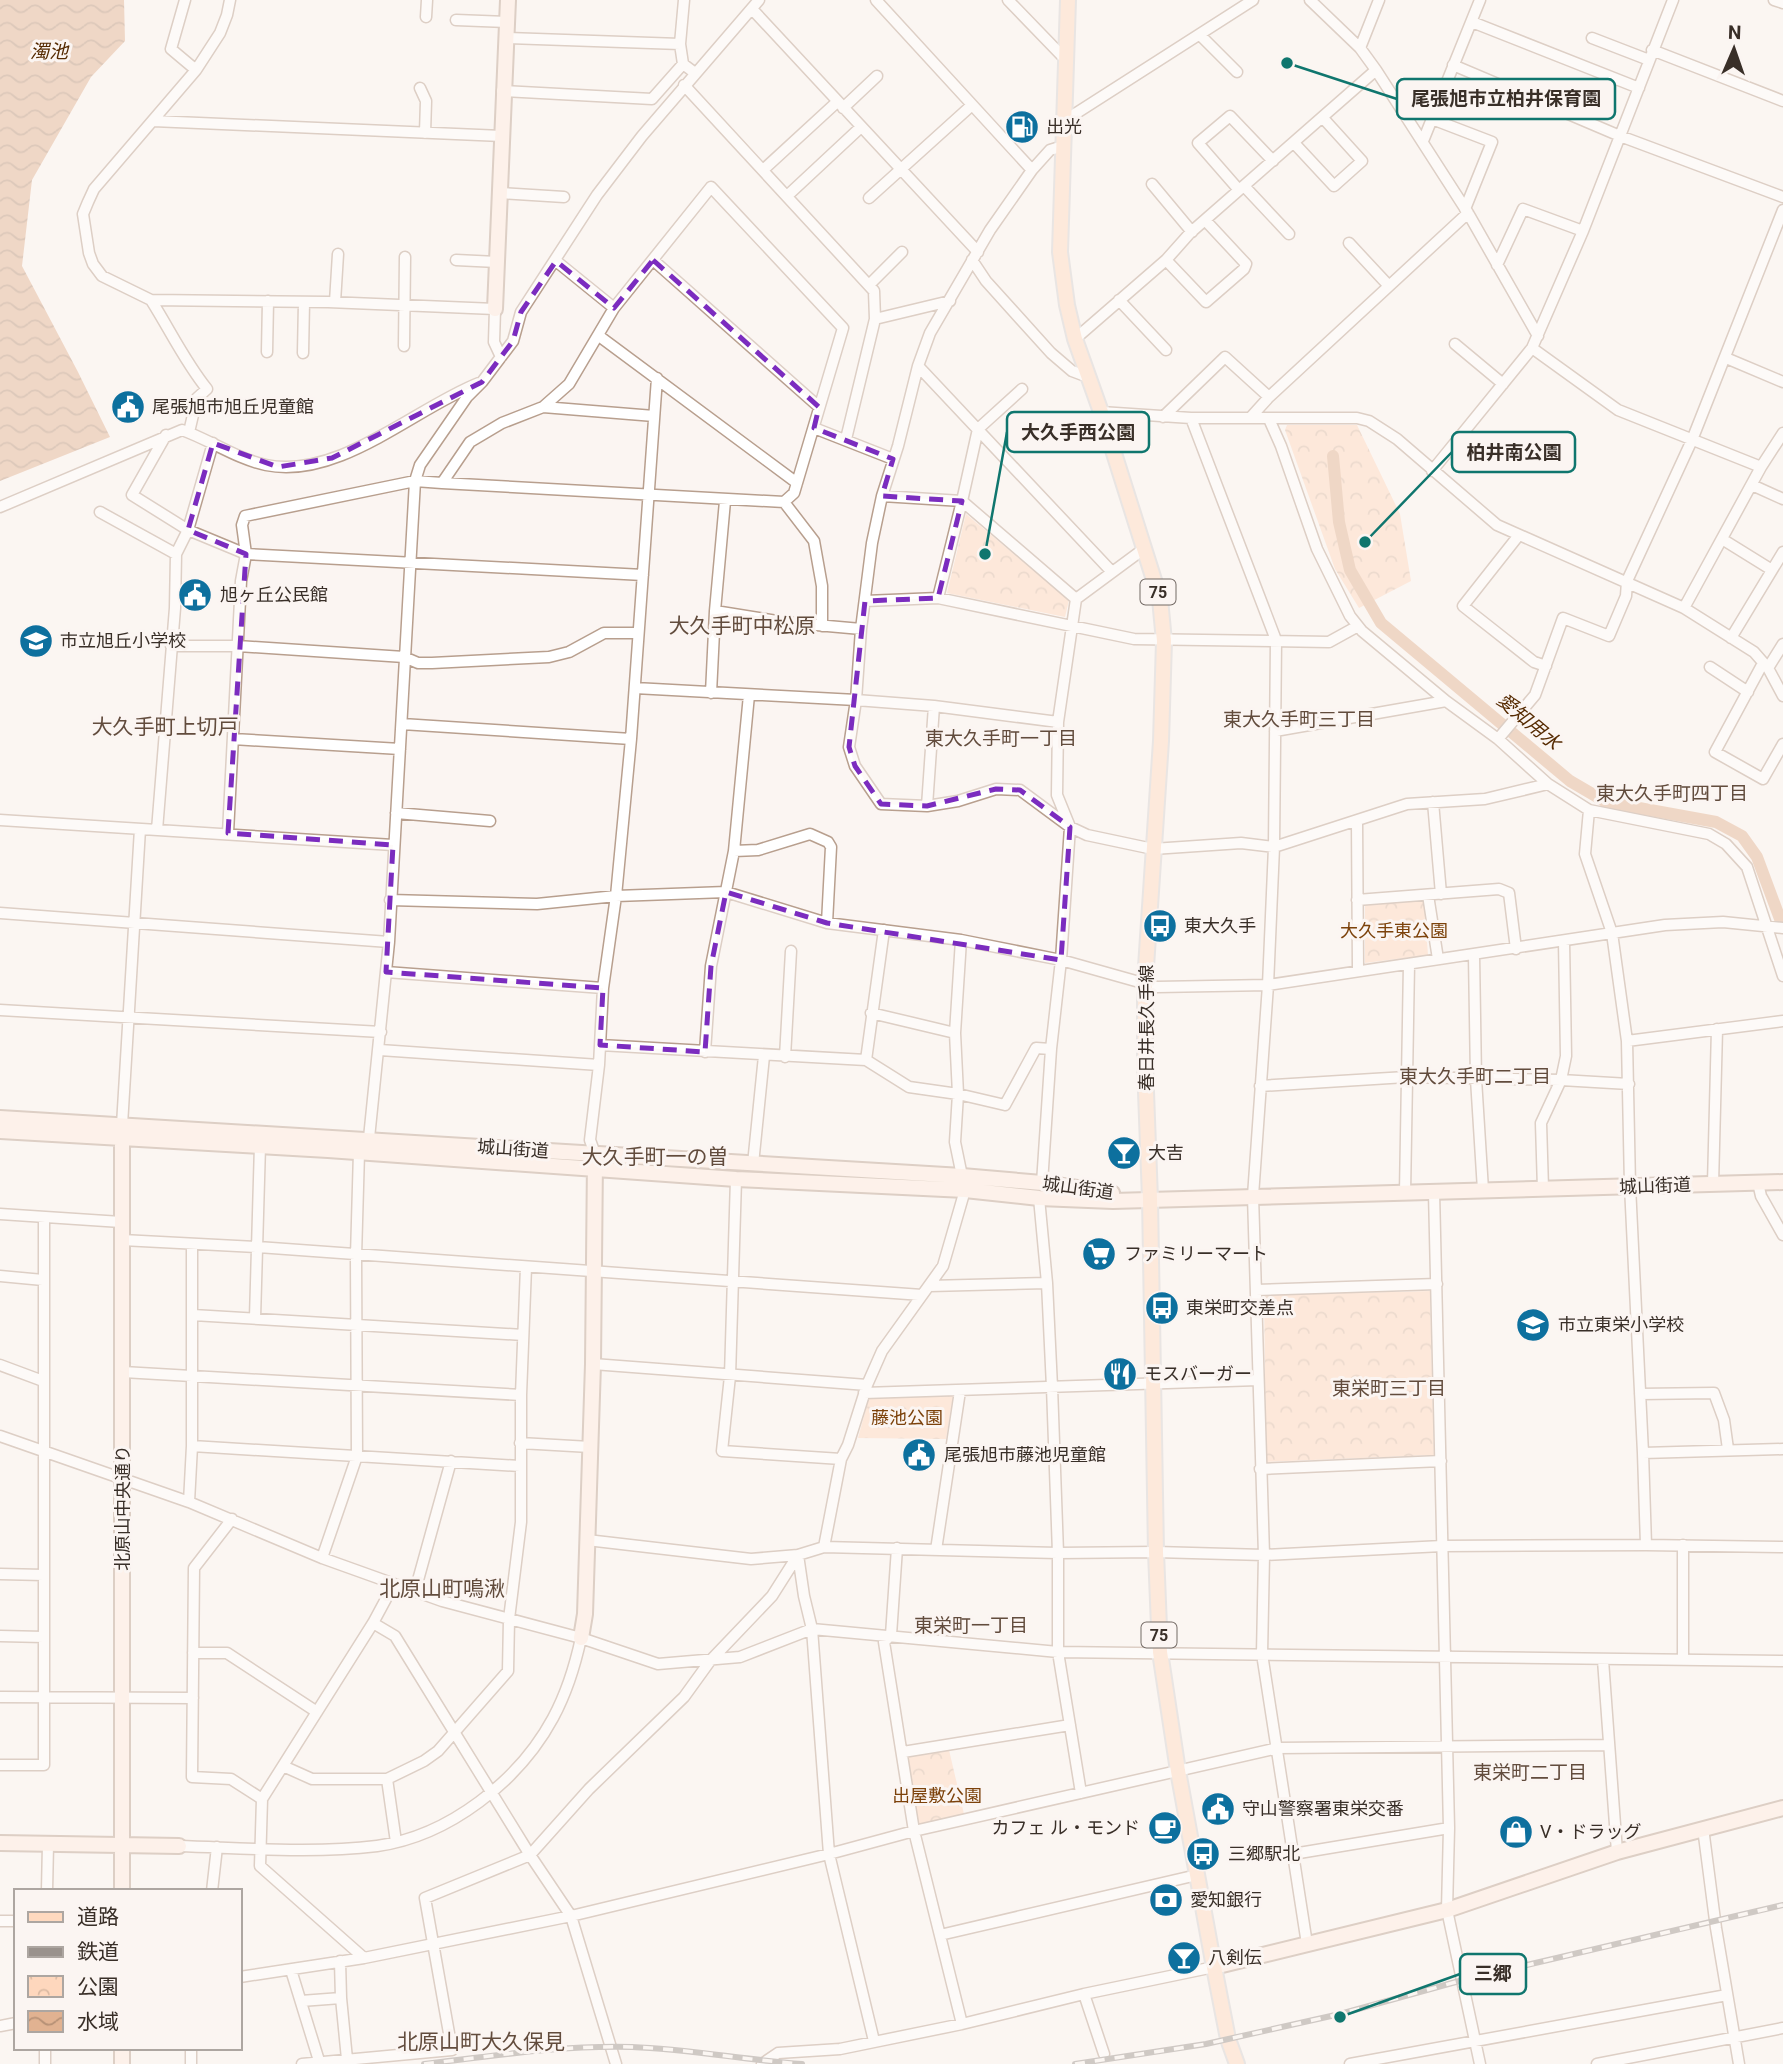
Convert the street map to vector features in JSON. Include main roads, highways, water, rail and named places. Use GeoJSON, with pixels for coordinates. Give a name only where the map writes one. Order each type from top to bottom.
{"type":"FeatureCollection","features":[{"type":"Feature","properties":{"kind":"main road","name":"春日井長久手線"},"geometry":{"type":"LineString","coordinates":[[1068,0],[1059,252],[1075,339],[1145,548],[1160,599],[1164,641],[1162,717],[1145,982],[1160,1652],[1178,1772],[1214,1967],[1228,2039],[1237,2064]]}},
{"type":"Feature","properties":{"kind":"water","name":"濁池"},"geometry":{"type":"Polygon","coordinates":[[[0,0],[124,0],[125,41],[91,77],[32,180],[22,266],[110,437],[0,481],[0,0]]]}},
{"type":"Feature","properties":{"kind":"waterway","name":"愛知用水"},"geometry":{"type":"LineString","coordinates":[[1333,456],[1339,522],[1350,570],[1381,623],[1570,781],[1606,802],[1716,822],[1742,836],[1757,857],[1783,927]]}},
{"type":"Feature","properties":{"kind":"railway"},"geometry":{"type":"LineString","coordinates":[[1075,2064],[1206,2044],[1340,2014],[1463,1980],[1783,1905]]}},
{"type":"Feature","properties":{"kind":"railway"},"geometry":{"type":"LineString","coordinates":[[424,2064],[528,2052],[606,2047],[675,2050],[802,2064]]}},
{"type":"Feature","properties":{"kind":"place","name":"尾張旭市立柏井保育園"},"geometry":{"type":"Point","coordinates":[1287,63]}},
{"type":"Feature","properties":{"kind":"place","name":"出光"},"geometry":{"type":"Point","coordinates":[1022,127]}},
{"type":"Feature","properties":{"kind":"place","name":"尾張旭市旭丘児童館"},"geometry":{"type":"Point","coordinates":[128,407]}},
{"type":"Feature","properties":{"kind":"place","name":"柏井南公園"},"geometry":{"type":"Point","coordinates":[1365,542]}},
{"type":"Feature","properties":{"kind":"place","name":"大久手西公園"},"geometry":{"type":"Point","coordinates":[985,554]}},
{"type":"Feature","properties":{"kind":"place","name":"旭ヶ丘公民館"},"geometry":{"type":"Point","coordinates":[195,595]}},
{"type":"Feature","properties":{"kind":"place","name":"市立旭丘小学校"},"geometry":{"type":"Point","coordinates":[36,641]}},
{"type":"Feature","properties":{"kind":"place","name":"東大久手"},"geometry":{"type":"Point","coordinates":[1160,926]}},
{"type":"Feature","properties":{"kind":"place","name":"大吉"},"geometry":{"type":"Point","coordinates":[1124,1153]}},
{"type":"Feature","properties":{"kind":"place","name":"ファミリーマート"},"geometry":{"type":"Point","coordinates":[1099,1254]}},
{"type":"Feature","properties":{"kind":"place","name":"東栄町交差点"},"geometry":{"type":"Point","coordinates":[1162,1308]}},
{"type":"Feature","properties":{"kind":"place","name":"市立東栄小学校"},"geometry":{"type":"Point","coordinates":[1533,1325]}},
{"type":"Feature","properties":{"kind":"place","name":"モスバーガー"},"geometry":{"type":"Point","coordinates":[1120,1374]}},
{"type":"Feature","properties":{"kind":"place","name":"尾張旭市藤池児童館"},"geometry":{"type":"Point","coordinates":[919,1455]}},
{"type":"Feature","properties":{"kind":"place","name":"守山警察署東栄交番"},"geometry":{"type":"Point","coordinates":[1218,1809]}},
{"type":"Feature","properties":{"kind":"place","name":"カフェ ル・モンド"},"geometry":{"type":"Point","coordinates":[1165,1828]}},
{"type":"Feature","properties":{"kind":"place","name":"V・ドラッグ"},"geometry":{"type":"Point","coordinates":[1516,1832]}},
{"type":"Feature","properties":{"kind":"place","name":"三郷駅北"},"geometry":{"type":"Point","coordinates":[1203,1854]}},
{"type":"Feature","properties":{"kind":"place","name":"愛知銀行"},"geometry":{"type":"Point","coordinates":[1166,1900]}},
{"type":"Feature","properties":{"kind":"place","name":"八剣伝"},"geometry":{"type":"Point","coordinates":[1184,1958]}},
{"type":"Feature","properties":{"kind":"place","name":"三郷"},"geometry":{"type":"Point","coordinates":[1340,2017]}},
{"type":"Feature","properties":{"kind":"district","name":"大久手町中松原"},"geometry":{"type":"Point","coordinates":[742,626]}},
{"type":"Feature","properties":{"kind":"district","name":"東大久手町三丁目"},"geometry":{"type":"Point","coordinates":[1299,719]}},
{"type":"Feature","properties":{"kind":"district","name":"大久手町上切戸"},"geometry":{"type":"Point","coordinates":[165,727]}},
{"type":"Feature","properties":{"kind":"district","name":"東大久手町一丁目"},"geometry":{"type":"Point","coordinates":[1001,738]}},
{"type":"Feature","properties":{"kind":"district","name":"東大久手町四丁目"},"geometry":{"type":"Point","coordinates":[1672,793]}},
{"type":"Feature","properties":{"kind":"district","name":"東大久手町二丁目"},"geometry":{"type":"Point","coordinates":[1475,1076]}},
{"type":"Feature","properties":{"kind":"district","name":"大久手町一の曽"},"geometry":{"type":"Point","coordinates":[655,1157]}},
{"type":"Feature","properties":{"kind":"district","name":"東栄町三丁目"},"geometry":{"type":"Point","coordinates":[1389,1388]}},
{"type":"Feature","properties":{"kind":"district","name":"北原山町鳴湫"},"geometry":{"type":"Point","coordinates":[442,1589]}},
{"type":"Feature","properties":{"kind":"district","name":"東栄町一丁目"},"geometry":{"type":"Point","coordinates":[971,1625]}},
{"type":"Feature","properties":{"kind":"district","name":"東栄町二丁目"},"geometry":{"type":"Point","coordinates":[1530,1772]}},
{"type":"Feature","properties":{"kind":"district","name":"北原山町大久保見"},"geometry":{"type":"Point","coordinates":[481,2042]}},
{"type":"Feature","properties":{"kind":"park label","name":"大久手東公園"},"geometry":{"type":"Point","coordinates":[1394,931]}},
{"type":"Feature","properties":{"kind":"park label","name":"藤池公園"},"geometry":{"type":"Point","coordinates":[907,1418]}},
{"type":"Feature","properties":{"kind":"park label","name":"出屋敷公園"},"geometry":{"type":"Point","coordinates":[937,1796]}}]}
